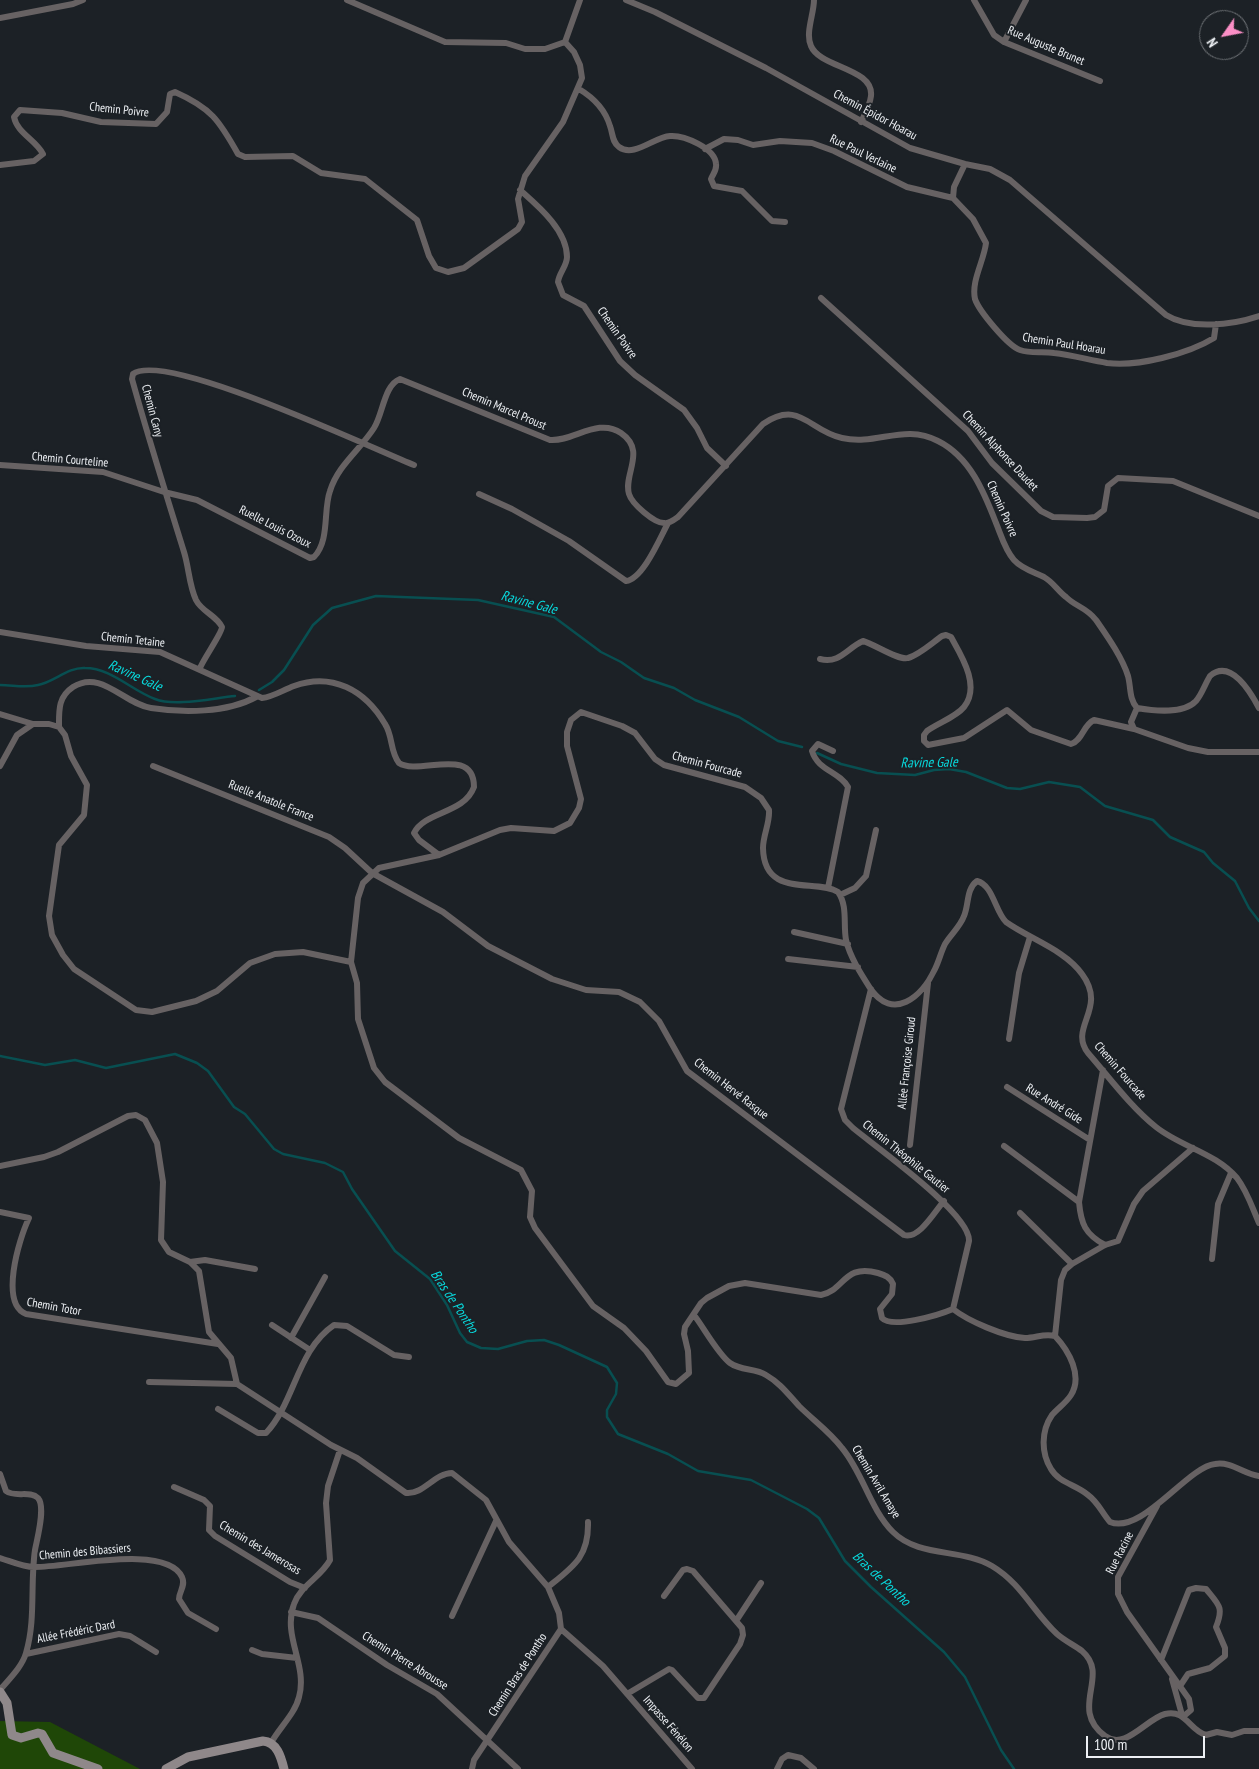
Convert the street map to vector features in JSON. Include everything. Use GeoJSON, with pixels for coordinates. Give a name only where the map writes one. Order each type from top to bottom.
{"type":"FeatureCollection","features":[{"type":"Feature","properties":{"kind":"main road"},"geometry":{"type":"LineString","coordinates":[[0,1691],[7,1703],[12,1735],[21,1738],[38,1733],[42,1734],[53,1753],[98,1769]]}},
{"type":"Feature","properties":{"kind":"main road"},"geometry":{"type":"LineString","coordinates":[[166,1769],[188,1756],[256,1742],[271,1743],[278,1750],[284,1769]]}},
{"type":"Feature","properties":{"kind":"street"},"geometry":{"type":"LineString","coordinates":[[0,18],[73,4],[82,0]]}},
{"type":"Feature","properties":{"kind":"street"},"geometry":{"type":"LineString","coordinates":[[347,0],[445,42],[506,42],[525,49],[545,49],[564,42],[580,0]]}},
{"type":"Feature","properties":{"kind":"street","name":"Chemin Épidor Hoarau"},"geometry":{"type":"LineString","coordinates":[[626,0],[655,12],[766,68],[910,148],[965,164],[990,169],[1010,180],[1177,323],[1216,324],[1259,316]]}},
{"type":"Feature","properties":{"kind":"street","name":"Rue Auguste Brunet"},"geometry":{"type":"LineString","coordinates":[[974,0],[994,35],[1004,42],[1100,81]]}},
{"type":"Feature","properties":{"kind":"street"},"geometry":{"type":"LineString","coordinates":[[1004,42],[1026,0]]}},
{"type":"Feature","properties":{"kind":"street"},"geometry":{"type":"LineString","coordinates":[[814,1],[809,38],[812,49],[820,56],[864,79],[871,90],[870,102],[861,122]]}},
{"type":"Feature","properties":{"kind":"street"},"geometry":{"type":"LineString","coordinates":[[520,190],[525,176],[563,122],[579,89],[582,78],[580,65],[574,52],[564,42]]}},
{"type":"Feature","properties":{"kind":"street"},"geometry":{"type":"LineString","coordinates":[[579,89],[593,97],[604,110],[615,143],[624,150],[635,150],[660,137],[682,137],[705,149],[716,162],[716,171],[711,179],[714,186],[742,191],[772,221],[785,222]]}},
{"type":"Feature","properties":{"kind":"street","name":"Chemin Poivre"},"geometry":{"type":"LineString","coordinates":[[0,165],[34,161],[43,154],[38,144],[15,123],[14,117],[20,110],[62,113],[101,122],[156,124],[167,112],[170,94],[175,92],[210,111],[238,154],[244,157],[293,156],[321,173],[366,179],[417,220],[429,256],[436,268],[448,272],[464,268],[518,229],[522,222],[518,208],[520,190]]}},
{"type":"Feature","properties":{"kind":"street","name":"Rue Paul Verlaine"},"geometry":{"type":"LineString","coordinates":[[705,149],[724,139],[738,140],[753,145],[780,141],[812,143],[834,150],[907,188],[953,198]]}},
{"type":"Feature","properties":{"kind":"street"},"geometry":{"type":"LineString","coordinates":[[953,198],[954,187],[965,164]]}},
{"type":"Feature","properties":{"kind":"street","name":"Chemin Poivre"},"geometry":{"type":"LineString","coordinates":[[520,190],[540,208],[563,239],[567,257],[558,282],[563,295],[584,306],[620,361],[635,375],[684,410],[697,428],[707,448],[726,466],[764,424],[774,417],[785,414],[806,419],[832,436],[846,439],[860,441],[900,432],[918,433],[938,440],[951,449],[973,474],[985,494],[1002,537],[1014,560],[1046,578],[1064,596],[1088,611],[1096,620],[1124,666],[1133,702],[1138,708]]}},
{"type":"Feature","properties":{"kind":"street","name":"Chemin Paul Hoarau"},"geometry":{"type":"LineString","coordinates":[[953,198],[973,219],[986,243],[985,253],[975,285],[977,304],[1011,346],[1020,350],[1127,364],[1194,348],[1214,338],[1216,324]]}},
{"type":"Feature","properties":{"kind":"street","name":"Chemin Alphonse Daudet"},"geometry":{"type":"LineString","coordinates":[[821,298],[968,431],[992,463],[1046,514],[1061,518],[1095,517],[1104,510],[1108,486],[1118,478],[1173,481],[1259,516]]}},
{"type":"Feature","properties":{"kind":"street","name":"Chemin Cany"},"geometry":{"type":"LineString","coordinates":[[200,668],[206,654],[220,636],[222,627],[216,619],[197,603],[132,379],[133,374],[137,371],[169,372],[212,382],[414,465]]}},
{"type":"Feature","properties":{"kind":"street","name":"Chemin Marcel Proust"},"geometry":{"type":"LineString","coordinates":[[360,444],[373,430],[392,384],[400,379],[550,440],[563,440],[593,428],[610,428],[620,432],[632,448],[634,461],[628,488],[630,496],[656,521],[668,523]]}},
{"type":"Feature","properties":{"kind":"street","name":"Ruelle Louis Ozoux"},"geometry":{"type":"LineString","coordinates":[[164,492],[197,500],[310,558],[314,557],[320,549],[329,493],[334,479],[360,444]]}},
{"type":"Feature","properties":{"kind":"street","name":"Chemin Courteline"},"geometry":{"type":"LineString","coordinates":[[0,465],[103,472],[164,492]]}},
{"type":"Feature","properties":{"kind":"street"},"geometry":{"type":"LineString","coordinates":[[479,494],[512,509],[569,541],[626,582],[636,577],[645,565],[668,523],[678,517],[726,466]]}},
{"type":"Feature","properties":{"kind":"street","name":"Chemin Tetaine"},"geometry":{"type":"LineString","coordinates":[[0,632],[86,646],[160,652],[200,668],[256,697]]}},
{"type":"Feature","properties":{"kind":"street"},"geometry":{"type":"LineString","coordinates":[[820,659],[828,661],[838,658],[863,641],[874,644],[900,658],[907,658],[946,634],[951,637],[966,666],[970,696],[964,708],[927,730],[924,735],[924,741],[928,745],[964,738],[1008,710],[1031,730],[1071,744],[1078,740],[1088,723],[1094,720],[1134,729],[1188,748],[1208,752],[1259,752]]}},
{"type":"Feature","properties":{"kind":"street"},"geometry":{"type":"LineString","coordinates":[[1134,729],[1132,722],[1138,708],[1176,709],[1190,706],[1200,696],[1210,676],[1220,671],[1227,672],[1242,682],[1251,692],[1259,708]]}},
{"type":"Feature","properties":{"kind":"street"},"geometry":{"type":"LineString","coordinates":[[59,727],[60,702],[63,696],[75,686],[86,681],[106,686],[138,704],[150,708],[192,710],[236,705],[256,697],[266,698],[292,686],[316,680],[335,681],[362,698],[380,717],[389,731],[394,755],[399,763],[411,767],[450,763],[464,768],[470,773],[474,783],[467,799],[420,825],[414,832],[419,840],[439,855]]}},
{"type":"Feature","properties":{"kind":"street","name":"Chemin Fourcade"},"geometry":{"type":"LineString","coordinates":[[372,873],[390,865],[439,855],[500,830],[511,828],[554,830],[570,823],[579,808],[581,800],[567,746],[567,732],[573,716],[584,713],[635,733],[655,759],[664,765],[739,784],[761,798],[768,810],[763,847],[767,864],[772,872],[786,883],[834,889],[840,895],[844,905],[848,944],[858,967],[882,1002],[894,1005],[908,1000],[928,983],[946,942],[964,919],[971,888],[977,881],[986,886],[1003,919],[1076,966],[1088,984],[1090,1011],[1083,1028],[1081,1041],[1085,1049],[1154,1125],[1211,1158],[1231,1172],[1245,1191],[1259,1223]]}},
{"type":"Feature","properties":{"kind":"street"},"geometry":{"type":"LineString","coordinates":[[0,714],[33,724],[49,724],[59,727],[65,735],[71,756],[87,785],[84,814],[60,845],[49,916],[52,936],[74,969],[136,1010],[152,1012],[177,1007],[207,996],[222,988],[240,969],[250,963],[275,954],[303,952],[351,962]]}},
{"type":"Feature","properties":{"kind":"street"},"geometry":{"type":"LineString","coordinates":[[0,766],[17,735],[33,724]]}},
{"type":"Feature","properties":{"kind":"street"},"geometry":{"type":"LineString","coordinates":[[828,888],[848,787],[842,779],[823,768],[812,751],[813,747],[818,744],[833,751]]}},
{"type":"Feature","properties":{"kind":"street","name":"Ruelle Anatole France"},"geometry":{"type":"LineString","coordinates":[[153,766],[311,828],[346,848],[372,873]]}},
{"type":"Feature","properties":{"kind":"street"},"geometry":{"type":"LineString","coordinates":[[840,895],[856,888],[866,876],[876,830]]}},
{"type":"Feature","properties":{"kind":"street"},"geometry":{"type":"LineString","coordinates":[[372,873],[362,883],[358,898],[351,962],[358,983],[357,1009],[360,1030],[371,1060],[379,1075],[459,1138],[521,1170],[532,1191],[530,1217],[536,1228],[593,1306],[624,1328],[672,1384],[680,1382],[689,1373],[688,1351],[684,1334],[686,1323],[707,1298],[735,1284],[750,1283],[820,1295],[832,1291],[846,1276],[866,1271],[885,1275],[894,1284],[892,1294],[880,1309],[882,1318],[888,1322],[901,1322],[953,1310],[969,1320],[1015,1336],[1025,1338],[1042,1335],[1056,1336]]}},
{"type":"Feature","properties":{"kind":"street","name":"Chemin Hervé Rasque"},"geometry":{"type":"LineString","coordinates":[[372,873],[443,912],[488,946],[552,979],[586,990],[619,992],[640,1002],[659,1021],[687,1071],[904,1235],[908,1237],[916,1234],[944,1202]]}},
{"type":"Feature","properties":{"kind":"street"},"geometry":{"type":"LineString","coordinates":[[794,932],[848,944]]}},
{"type":"Feature","properties":{"kind":"street"},"geometry":{"type":"LineString","coordinates":[[1009,1039],[1019,973],[1030,937]]}},
{"type":"Feature","properties":{"kind":"street"},"geometry":{"type":"LineString","coordinates":[[788,958],[858,967]]}},
{"type":"Feature","properties":{"kind":"street","name":"Allée Françoise Giroud"},"geometry":{"type":"LineString","coordinates":[[910,1145],[928,983]]}},
{"type":"Feature","properties":{"kind":"street","name":"Chemin Théophile Gautier"},"geometry":{"type":"LineString","coordinates":[[871,988],[841,1109],[842,1114],[853,1128],[944,1202],[966,1226],[969,1236],[953,1310]]}},
{"type":"Feature","properties":{"kind":"street","name":"Rue André Gide"},"geometry":{"type":"LineString","coordinates":[[1103,1070],[1079,1202],[1080,1219],[1084,1230],[1105,1246]]}},
{"type":"Feature","properties":{"kind":"street","name":"Rue André Gide"},"geometry":{"type":"LineString","coordinates":[[1007,1087],[1090,1140]]}},
{"type":"Feature","properties":{"kind":"street"},"geometry":{"type":"LineString","coordinates":[[0,1166],[44,1158],[121,1118],[141,1116],[152,1131],[163,1182],[161,1240],[169,1252],[190,1262],[199,1272],[207,1328],[231,1358],[237,1384]]}},
{"type":"Feature","properties":{"kind":"street"},"geometry":{"type":"LineString","coordinates":[[1004,1146],[1079,1202]]}},
{"type":"Feature","properties":{"kind":"street"},"geometry":{"type":"LineString","coordinates":[[1193,1148],[1143,1191],[1134,1204],[1121,1238],[1114,1244],[1105,1246],[1072,1264],[1065,1270],[1061,1280],[1056,1336],[1066,1349],[1075,1379],[1071,1394],[1052,1415],[1044,1434],[1044,1453],[1051,1471],[1063,1481],[1088,1494],[1106,1518],[1114,1523],[1123,1523],[1157,1506],[1208,1465],[1223,1463],[1259,1476]]}},
{"type":"Feature","properties":{"kind":"street"},"geometry":{"type":"LineString","coordinates":[[1212,1259],[1218,1204],[1231,1172]]}},
{"type":"Feature","properties":{"kind":"street"},"geometry":{"type":"LineString","coordinates":[[0,1212],[29,1218],[5,1272]]}},
{"type":"Feature","properties":{"kind":"street"},"geometry":{"type":"LineString","coordinates":[[1020,1213],[1072,1264]]}},
{"type":"Feature","properties":{"kind":"street"},"geometry":{"type":"LineString","coordinates":[[190,1262],[205,1260],[255,1269]]}},
{"type":"Feature","properties":{"kind":"street"},"geometry":{"type":"LineString","coordinates":[[291,1338],[325,1276]]}},
{"type":"Feature","properties":{"kind":"street","name":"Chemin Totor"},"geometry":{"type":"LineString","coordinates":[[4,1287],[10,1305],[20,1313],[218,1344]]}},
{"type":"Feature","properties":{"kind":"street","name":"Chemin Avril Amaye"},"geometry":{"type":"LineString","coordinates":[[694,1315],[729,1362],[738,1367],[760,1372],[776,1381],[842,1447],[883,1519],[893,1532],[918,1547],[977,1559],[990,1564],[1024,1593],[1057,1633],[1083,1652],[1094,1671],[1088,1701],[1090,1714],[1099,1731],[1106,1737],[1112,1740],[1123,1739],[1159,1716],[1170,1713],[1183,1716]]}},
{"type":"Feature","properties":{"kind":"street"},"geometry":{"type":"LineString","coordinates":[[218,1408],[261,1434],[268,1432],[310,1350],[328,1329],[342,1324],[390,1354],[409,1357]]}},
{"type":"Feature","properties":{"kind":"street"},"geometry":{"type":"LineString","coordinates":[[272,1325],[310,1350]]}},
{"type":"Feature","properties":{"kind":"street"},"geometry":{"type":"LineString","coordinates":[[150,1382],[237,1384],[340,1450]]}},
{"type":"Feature","properties":{"kind":"street","name":"Chemin Bras de Pontho"},"geometry":{"type":"LineString","coordinates":[[340,1450],[357,1458],[406,1493],[419,1490],[443,1474],[457,1475],[484,1496],[508,1542],[548,1587],[559,1613],[561,1629],[474,1760],[472,1769]]}},
{"type":"Feature","properties":{"kind":"street","name":"Chemin des Jamerosas"},"geometry":{"type":"LineString","coordinates":[[271,1743],[299,1698],[301,1679],[290,1632],[291,1612],[298,1595],[330,1560],[326,1503],[328,1486],[340,1450]]}},
{"type":"Feature","properties":{"kind":"street","name":"Chemin des Bibassiers"},"geometry":{"type":"LineString","coordinates":[[0,1474],[6,1492],[15,1495],[34,1495],[42,1507],[32,1567],[29,1634],[26,1654],[0,1691]]}},
{"type":"Feature","properties":{"kind":"street","name":"Chemin des Jamerosas"},"geometry":{"type":"LineString","coordinates":[[174,1487],[204,1500],[210,1506],[209,1530],[215,1536],[290,1582],[305,1588]]}},
{"type":"Feature","properties":{"kind":"street","name":"Rue Racine"},"geometry":{"type":"LineString","coordinates":[[1157,1506],[1118,1577],[1117,1586],[1120,1601],[1171,1676],[1180,1686],[1191,1705],[1191,1710],[1183,1716],[1171,1676]]}},
{"type":"Feature","properties":{"kind":"street"},"geometry":{"type":"LineString","coordinates":[[452,1616],[496,1521]]}},
{"type":"Feature","properties":{"kind":"street"},"geometry":{"type":"LineString","coordinates":[[548,1587],[580,1560],[588,1538],[588,1522]]}},
{"type":"Feature","properties":{"kind":"street","name":"Chemin des Bibassiers"},"geometry":{"type":"LineString","coordinates":[[0,1558],[32,1567],[123,1559],[157,1561],[175,1569],[182,1576],[184,1585],[178,1599],[184,1608],[216,1629]]}},
{"type":"Feature","properties":{"kind":"street","name":"Impasse Fénélon"},"geometry":{"type":"LineString","coordinates":[[627,1694],[662,1671],[669,1669],[672,1670],[693,1695],[698,1698],[704,1698],[740,1644],[743,1635],[742,1628],[693,1571],[687,1568],[683,1570],[664,1596]]}},
{"type":"Feature","properties":{"kind":"street"},"geometry":{"type":"LineString","coordinates":[[736,1620],[761,1583]]}},
{"type":"Feature","properties":{"kind":"street"},"geometry":{"type":"LineString","coordinates":[[1161,1660],[1189,1590],[1196,1588],[1206,1589],[1220,1607],[1221,1613],[1216,1628],[1226,1652],[1222,1660],[1214,1666],[1188,1674],[1180,1686]]}},
{"type":"Feature","properties":{"kind":"street","name":"Chemin Pierre Abrousse"},"geometry":{"type":"LineString","coordinates":[[291,1612],[318,1618],[387,1665],[437,1694],[518,1769]]}},
{"type":"Feature","properties":{"kind":"street","name":"Impasse Fénélon"},"geometry":{"type":"LineString","coordinates":[[561,1629],[583,1646],[692,1769]]}},
{"type":"Feature","properties":{"kind":"street","name":"Allée Frédéric Dard"},"geometry":{"type":"LineString","coordinates":[[26,1654],[120,1634],[130,1636],[156,1652]]}},
{"type":"Feature","properties":{"kind":"street"},"geometry":{"type":"LineString","coordinates":[[252,1650],[262,1654],[296,1658]]}},
{"type":"Feature","properties":{"kind":"street"},"geometry":{"type":"LineString","coordinates":[[1183,1716],[1198,1731],[1206,1735],[1217,1732],[1235,1735],[1244,1731],[1259,1731]]}},
{"type":"Feature","properties":{"kind":"street"},"geometry":{"type":"LineString","coordinates":[[777,1769],[782,1759],[788,1755],[794,1755],[801,1758],[814,1769]]}},
{"type":"Feature","properties":{"kind":"green space"},"geometry":{"type":"Polygon","coordinates":[[[0,1721],[50,1722],[140,1769],[0,1769],[0,1721]]]}},
{"type":"Feature","properties":{"kind":"waterway","name":"Ravine Gale"},"geometry":{"type":"LineString","coordinates":[[259,690],[272,682],[284,670],[313,625],[332,608],[376,596],[478,600],[554,617],[601,652],[621,662],[644,678],[674,688],[695,700],[739,717],[778,741],[802,747]]}},
{"type":"Feature","properties":{"kind":"waterway","name":"Ravine Gale"},"geometry":{"type":"LineString","coordinates":[[0,685],[33,686],[50,681],[67,672],[85,668],[112,675],[146,695],[163,701],[183,702],[235,696]]}},
{"type":"Feature","properties":{"kind":"waterway","name":"Ravine Gale"},"geometry":{"type":"LineString","coordinates":[[817,753],[841,764],[877,773],[915,775],[934,770],[949,769],[966,772],[1007,788],[1020,789],[1049,782],[1080,787],[1105,806],[1153,820],[1170,837],[1204,852],[1213,863],[1235,881],[1249,908],[1259,921]]}},
{"type":"Feature","properties":{"kind":"waterway","name":"Bras de Pontho"},"geometry":{"type":"LineString","coordinates":[[0,1056],[45,1065],[75,1060],[106,1068],[175,1054],[197,1063],[208,1071],[234,1107],[245,1114],[274,1149],[283,1154],[325,1163],[343,1172],[352,1189],[395,1251],[430,1279],[467,1342],[481,1348],[498,1349],[527,1341],[544,1340],[607,1367],[617,1383],[616,1394],[607,1410],[607,1417],[618,1434],[668,1454],[698,1471],[751,1480],[807,1509],[819,1518],[845,1561],[871,1587],[944,1652],[965,1677],[1001,1750],[1014,1769]]}}]}
